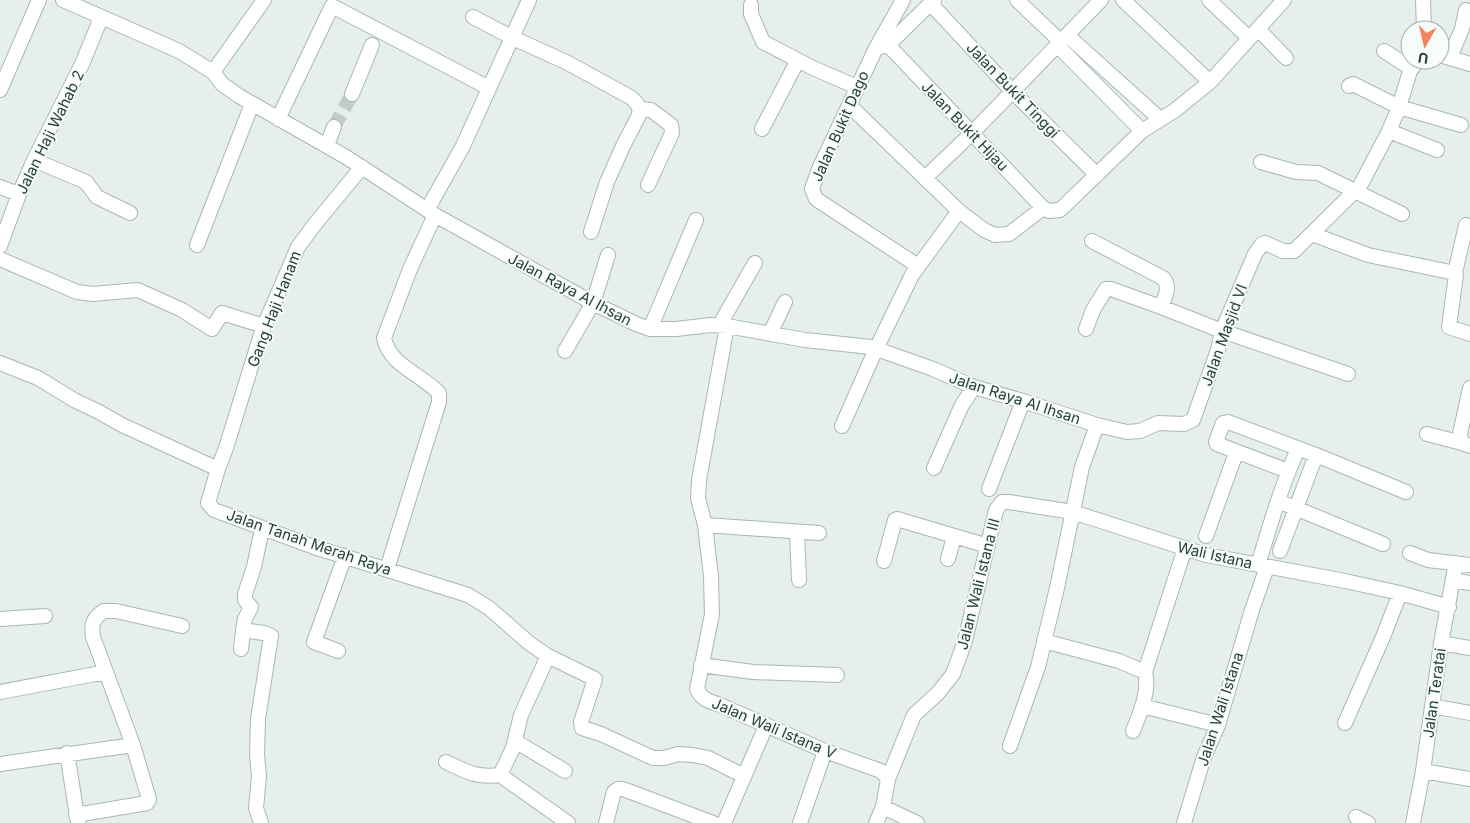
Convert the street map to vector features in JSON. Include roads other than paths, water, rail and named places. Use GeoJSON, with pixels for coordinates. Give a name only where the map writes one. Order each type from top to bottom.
{"type":"FeatureCollection","features":[{"type":"Feature","properties":{"kind":"street"},"geometry":{"type":"LineString","coordinates":[[0,90],[39,0]]}},
{"type":"Feature","properties":{"kind":"street","name":"Jalan Raya Al Ihsan"},"geometry":{"type":"LineString","coordinates":[[63,0],[179,51],[213,72],[222,84],[252,104],[326,145],[431,212],[593,303],[636,324],[650,329],[676,329],[722,323],[770,334],[874,348],[933,369],[974,387],[1097,425],[1134,432],[1158,423],[1189,423]]}},
{"type":"Feature","properties":{"kind":"street"},"geometry":{"type":"LineString","coordinates":[[213,72],[264,0]]}},
{"type":"Feature","properties":{"kind":"street"},"geometry":{"type":"LineString","coordinates":[[387,569],[440,402],[439,393],[431,384],[396,361],[386,347],[384,338],[431,212],[529,0]]}},
{"type":"Feature","properties":{"kind":"street","name":"Jalan Bukit Dago"},"geometry":{"type":"LineString","coordinates":[[903,0],[882,46],[857,86],[850,106],[818,169],[812,189],[814,196],[918,266]]}},
{"type":"Feature","properties":{"kind":"street"},"geometry":{"type":"LineString","coordinates":[[1018,0],[1062,41],[1160,119]]}},
{"type":"Feature","properties":{"kind":"street"},"geometry":{"type":"LineString","coordinates":[[1123,0],[1210,82]]}},
{"type":"Feature","properties":{"kind":"street"},"geometry":{"type":"LineString","coordinates":[[1210,0],[1286,58]]}},
{"type":"Feature","properties":{"kind":"street"},"geometry":{"type":"LineString","coordinates":[[850,106],[959,211],[984,230],[995,235],[1009,234],[1043,208],[1049,211],[1060,210],[1142,131],[1174,111],[1210,82],[1284,0]]}},
{"type":"Feature","properties":{"kind":"street"},"geometry":{"type":"LineString","coordinates":[[1423,0],[1424,20]]}},
{"type":"Feature","properties":{"kind":"street"},"geometry":{"type":"LineString","coordinates":[[925,178],[972,133],[1099,1]]}},
{"type":"Feature","properties":{"kind":"street"},"geometry":{"type":"LineString","coordinates":[[882,46],[932,2]]}},
{"type":"Feature","properties":{"kind":"street","name":"Jalan Bukit Tinggi"},"geometry":{"type":"LineString","coordinates":[[932,2],[1012,90],[1097,175]]}},
{"type":"Feature","properties":{"kind":"street"},"geometry":{"type":"LineString","coordinates":[[751,5],[751,14],[762,42],[857,86]]}},
{"type":"Feature","properties":{"kind":"street"},"geometry":{"type":"LineString","coordinates":[[278,119],[332,6],[489,88]]}},
{"type":"Feature","properties":{"kind":"street"},"geometry":{"type":"LineString","coordinates":[[1450,48],[1462,28],[1466,10]]}},
{"type":"Feature","properties":{"kind":"street"},"geometry":{"type":"LineString","coordinates":[[473,17],[566,62],[630,96],[640,109],[639,115],[622,146],[607,182],[591,232]]}},
{"type":"Feature","properties":{"kind":"street","name":"Jalan Haji Wahab 2"},"geometry":{"type":"LineString","coordinates":[[0,246],[34,160],[82,64],[101,18]]}},
{"type":"Feature","properties":{"kind":"street"},"geometry":{"type":"LineString","coordinates":[[1062,41],[1142,131]]}},
{"type":"Feature","properties":{"kind":"street"},"geometry":{"type":"LineString","coordinates":[[352,94],[372,45]]}},
{"type":"Feature","properties":{"kind":"street","name":"Jalan Bukit Hijau"},"geometry":{"type":"LineString","coordinates":[[882,46],[972,133],[1043,208]]}},
{"type":"Feature","properties":{"kind":"street"},"geometry":{"type":"LineString","coordinates":[[1384,51],[1400,61]]}},
{"type":"Feature","properties":{"kind":"street"},"geometry":{"type":"LineString","coordinates":[[1450,58],[1470,64]]}},
{"type":"Feature","properties":{"kind":"street"},"geometry":{"type":"LineString","coordinates":[[762,129],[798,60]]}},
{"type":"Feature","properties":{"kind":"street","name":"Jalan Masjid VI"},"geometry":{"type":"LineString","coordinates":[[1189,423],[1193,420],[1196,412],[1218,350],[1222,331],[1244,279],[1262,244],[1294,251],[1360,186],[1389,132],[1412,70]]}},
{"type":"Feature","properties":{"kind":"street"},"geometry":{"type":"LineString","coordinates":[[1349,86],[1353,84],[1399,107],[1462,125]]}},
{"type":"Feature","properties":{"kind":"street"},"geometry":{"type":"LineString","coordinates":[[197,245],[252,104]]}},
{"type":"Feature","properties":{"kind":"street"},"geometry":{"type":"LineString","coordinates":[[640,109],[651,110],[671,125],[672,128],[672,133],[648,185]]}},
{"type":"Feature","properties":{"kind":"street"},"geometry":{"type":"LineString","coordinates":[[326,145],[334,127]]}},
{"type":"Feature","properties":{"kind":"street"},"geometry":{"type":"LineString","coordinates":[[1389,132],[1437,150]]}},
{"type":"Feature","properties":{"kind":"street"},"geometry":{"type":"LineString","coordinates":[[34,160],[86,182],[96,197],[130,213]]}},
{"type":"Feature","properties":{"kind":"street"},"geometry":{"type":"LineString","coordinates":[[1261,162],[1296,172],[1318,173],[1402,214]]}},
{"type":"Feature","properties":{"kind":"street","name":"Gang Haji Hanam"},"geometry":{"type":"LineString","coordinates":[[218,469],[264,326],[298,247],[362,167]]}},
{"type":"Feature","properties":{"kind":"street"},"geometry":{"type":"LineString","coordinates":[[0,187],[19,194]]}},
{"type":"Feature","properties":{"kind":"street"},"geometry":{"type":"LineString","coordinates":[[842,426],[874,348],[918,266],[959,211]]}},
{"type":"Feature","properties":{"kind":"street"},"geometry":{"type":"LineString","coordinates":[[650,329],[696,220]]}},
{"type":"Feature","properties":{"kind":"street"},"geometry":{"type":"LineString","coordinates":[[1466,225],[1456,274],[1449,327],[1470,334]]}},
{"type":"Feature","properties":{"kind":"street"},"geometry":{"type":"LineString","coordinates":[[1312,234],[1368,255],[1456,274]]}},
{"type":"Feature","properties":{"kind":"street"},"geometry":{"type":"LineString","coordinates":[[1092,241],[1163,278],[1167,282],[1168,287],[1161,307]]}},
{"type":"Feature","properties":{"kind":"street"},"geometry":{"type":"LineString","coordinates":[[565,351],[593,303],[608,254]]}},
{"type":"Feature","properties":{"kind":"street"},"geometry":{"type":"LineString","coordinates":[[0,259],[77,292],[93,294],[138,290],[182,310],[212,329],[222,313],[264,326]]}},
{"type":"Feature","properties":{"kind":"street","name":"Jalan Wali Istana V"},"geometry":{"type":"LineString","coordinates":[[755,263],[722,323],[699,480],[698,498],[706,525],[711,576],[712,614],[698,689],[700,696],[826,752],[881,771],[888,779]]}},
{"type":"Feature","properties":{"kind":"street"},"geometry":{"type":"LineString","coordinates":[[1086,329],[1093,310],[1106,289],[1112,289],[1222,331],[1348,374]]}},
{"type":"Feature","properties":{"kind":"street"},"geometry":{"type":"LineString","coordinates":[[770,334],[785,302]]}},
{"type":"Feature","properties":{"kind":"street"},"geometry":{"type":"LineString","coordinates":[[0,364],[38,378],[74,400],[122,425],[218,469]]}},
{"type":"Feature","properties":{"kind":"street"},"geometry":{"type":"LineString","coordinates":[[934,468],[962,405],[974,387]]}},
{"type":"Feature","properties":{"kind":"street"},"geometry":{"type":"LineString","coordinates":[[1466,444],[1460,434],[1470,388]]}},
{"type":"Feature","properties":{"kind":"street"},"geometry":{"type":"LineString","coordinates":[[989,489],[1024,401]]}},
{"type":"Feature","properties":{"kind":"street"},"geometry":{"type":"LineString","coordinates":[[1288,471],[1236,453],[1217,444],[1222,423],[1228,422],[1406,492]]}},
{"type":"Feature","properties":{"kind":"street"},"geometry":{"type":"LineString","coordinates":[[1010,746],[1038,667],[1082,467],[1097,425]]}},
{"type":"Feature","properties":{"kind":"street"},"geometry":{"type":"LineString","coordinates":[[1427,434],[1466,444]]}},
{"type":"Feature","properties":{"kind":"street","name":"Jalan Wali Istana"},"geometry":{"type":"LineString","coordinates":[[1184,823],[1204,757],[1218,725],[1252,610],[1278,501],[1298,449]]}},
{"type":"Feature","properties":{"kind":"street"},"geometry":{"type":"LineString","coordinates":[[1206,536],[1236,453]]}},
{"type":"Feature","properties":{"kind":"street"},"geometry":{"type":"LineString","coordinates":[[1280,551],[1298,508],[1316,455]]}},
{"type":"Feature","properties":{"kind":"street","name":"Jalan Tanah Merah Raya"},"geometry":{"type":"LineString","coordinates":[[218,469],[208,503],[214,510],[262,529],[468,595],[489,608],[529,644],[595,680],[581,722],[582,728],[601,734],[653,758],[664,758],[678,754],[694,755],[708,758],[744,776]]}},
{"type":"Feature","properties":{"kind":"street"},"geometry":{"type":"LineString","coordinates":[[1278,501],[1383,544]]}},
{"type":"Feature","properties":{"kind":"street","name":"Jalan Wali Istana III"},"geometry":{"type":"LineString","coordinates":[[876,823],[883,807],[888,779],[914,715],[938,693],[953,674],[965,641],[996,510],[1002,502],[1009,502],[1073,512]]}},
{"type":"Feature","properties":{"kind":"street","name":"Wali Istana"},"geometry":{"type":"LineString","coordinates":[[1073,512],[1206,554],[1400,593],[1449,607]]}},
{"type":"Feature","properties":{"kind":"street"},"geometry":{"type":"LineString","coordinates":[[884,561],[895,520],[897,519],[988,546]]}},
{"type":"Feature","properties":{"kind":"street"},"geometry":{"type":"LineString","coordinates":[[706,525],[819,533]]}},
{"type":"Feature","properties":{"kind":"street"},"geometry":{"type":"LineString","coordinates":[[241,649],[245,619],[251,607],[245,600],[244,594],[254,567],[262,529]]}},
{"type":"Feature","properties":{"kind":"street"},"geometry":{"type":"LineString","coordinates":[[797,532],[799,580]]}},
{"type":"Feature","properties":{"kind":"street"},"geometry":{"type":"LineString","coordinates":[[948,559],[954,537]]}},
{"type":"Feature","properties":{"kind":"street"},"geometry":{"type":"LineString","coordinates":[[1133,731],[1142,706],[1147,680],[1145,672],[1185,548]]}},
{"type":"Feature","properties":{"kind":"street"},"geometry":{"type":"LineString","coordinates":[[1410,552],[1428,560],[1463,564]]}},
{"type":"Feature","properties":{"kind":"street"},"geometry":{"type":"LineString","coordinates":[[338,651],[314,642],[345,556]]}},
{"type":"Feature","properties":{"kind":"street","name":"Jalan Teratai"},"geometry":{"type":"LineString","coordinates":[[1413,823],[1423,771],[1441,643],[1453,580],[1463,564]]}},
{"type":"Feature","properties":{"kind":"street"},"geometry":{"type":"LineString","coordinates":[[1453,580],[1470,583]]}},
{"type":"Feature","properties":{"kind":"street"},"geometry":{"type":"LineString","coordinates":[[1344,723],[1383,637],[1400,593]]}},
{"type":"Feature","properties":{"kind":"street"},"geometry":{"type":"LineString","coordinates":[[67,753],[78,819],[147,803],[149,799],[148,794],[133,745],[93,636],[93,620],[104,611],[116,611],[182,626]]}},
{"type":"Feature","properties":{"kind":"street"},"geometry":{"type":"LineString","coordinates":[[0,620],[45,616]]}},
{"type":"Feature","properties":{"kind":"street"},"geometry":{"type":"LineString","coordinates":[[243,630],[271,636],[258,719],[257,755],[259,776],[256,808],[261,823]]}},
{"type":"Feature","properties":{"kind":"street"},"geometry":{"type":"LineString","coordinates":[[1044,641],[1119,661],[1145,672]]}},
{"type":"Feature","properties":{"kind":"street"},"geometry":{"type":"LineString","coordinates":[[1441,643],[1470,648]]}},
{"type":"Feature","properties":{"kind":"street"},"geometry":{"type":"LineString","coordinates":[[500,775],[515,741],[522,715],[548,656]]}},
{"type":"Feature","properties":{"kind":"street"},"geometry":{"type":"LineString","coordinates":[[701,665],[753,672],[837,675]]}},
{"type":"Feature","properties":{"kind":"street"},"geometry":{"type":"LineString","coordinates":[[0,692],[106,672]]}},
{"type":"Feature","properties":{"kind":"street"},"geometry":{"type":"LineString","coordinates":[[1142,706],[1218,725]]}},
{"type":"Feature","properties":{"kind":"street"},"geometry":{"type":"LineString","coordinates":[[1432,706],[1470,713]]}},
{"type":"Feature","properties":{"kind":"street"},"geometry":{"type":"LineString","coordinates":[[724,823],[766,726]]}},
{"type":"Feature","properties":{"kind":"street"},"geometry":{"type":"LineString","coordinates":[[515,741],[566,771]]}},
{"type":"Feature","properties":{"kind":"street"},"geometry":{"type":"LineString","coordinates":[[0,764],[133,745]]}},
{"type":"Feature","properties":{"kind":"street"},"geometry":{"type":"LineString","coordinates":[[800,823],[826,752]]}},
{"type":"Feature","properties":{"kind":"street"},"geometry":{"type":"LineString","coordinates":[[446,762],[471,774],[485,777],[500,775],[568,823]]}},
{"type":"Feature","properties":{"kind":"street"},"geometry":{"type":"LineString","coordinates":[[1423,771],[1470,779]]}},
{"type":"Feature","properties":{"kind":"street"},"geometry":{"type":"LineString","coordinates":[[606,823],[614,792],[618,789],[713,823]]}},
{"type":"Feature","properties":{"kind":"street"},"geometry":{"type":"LineString","coordinates":[[883,807],[917,823]]}},
{"type":"Feature","properties":{"kind":"tunnel"},"geometry":{"type":"LineString","coordinates":[[334,127],[352,94]]}}]}
